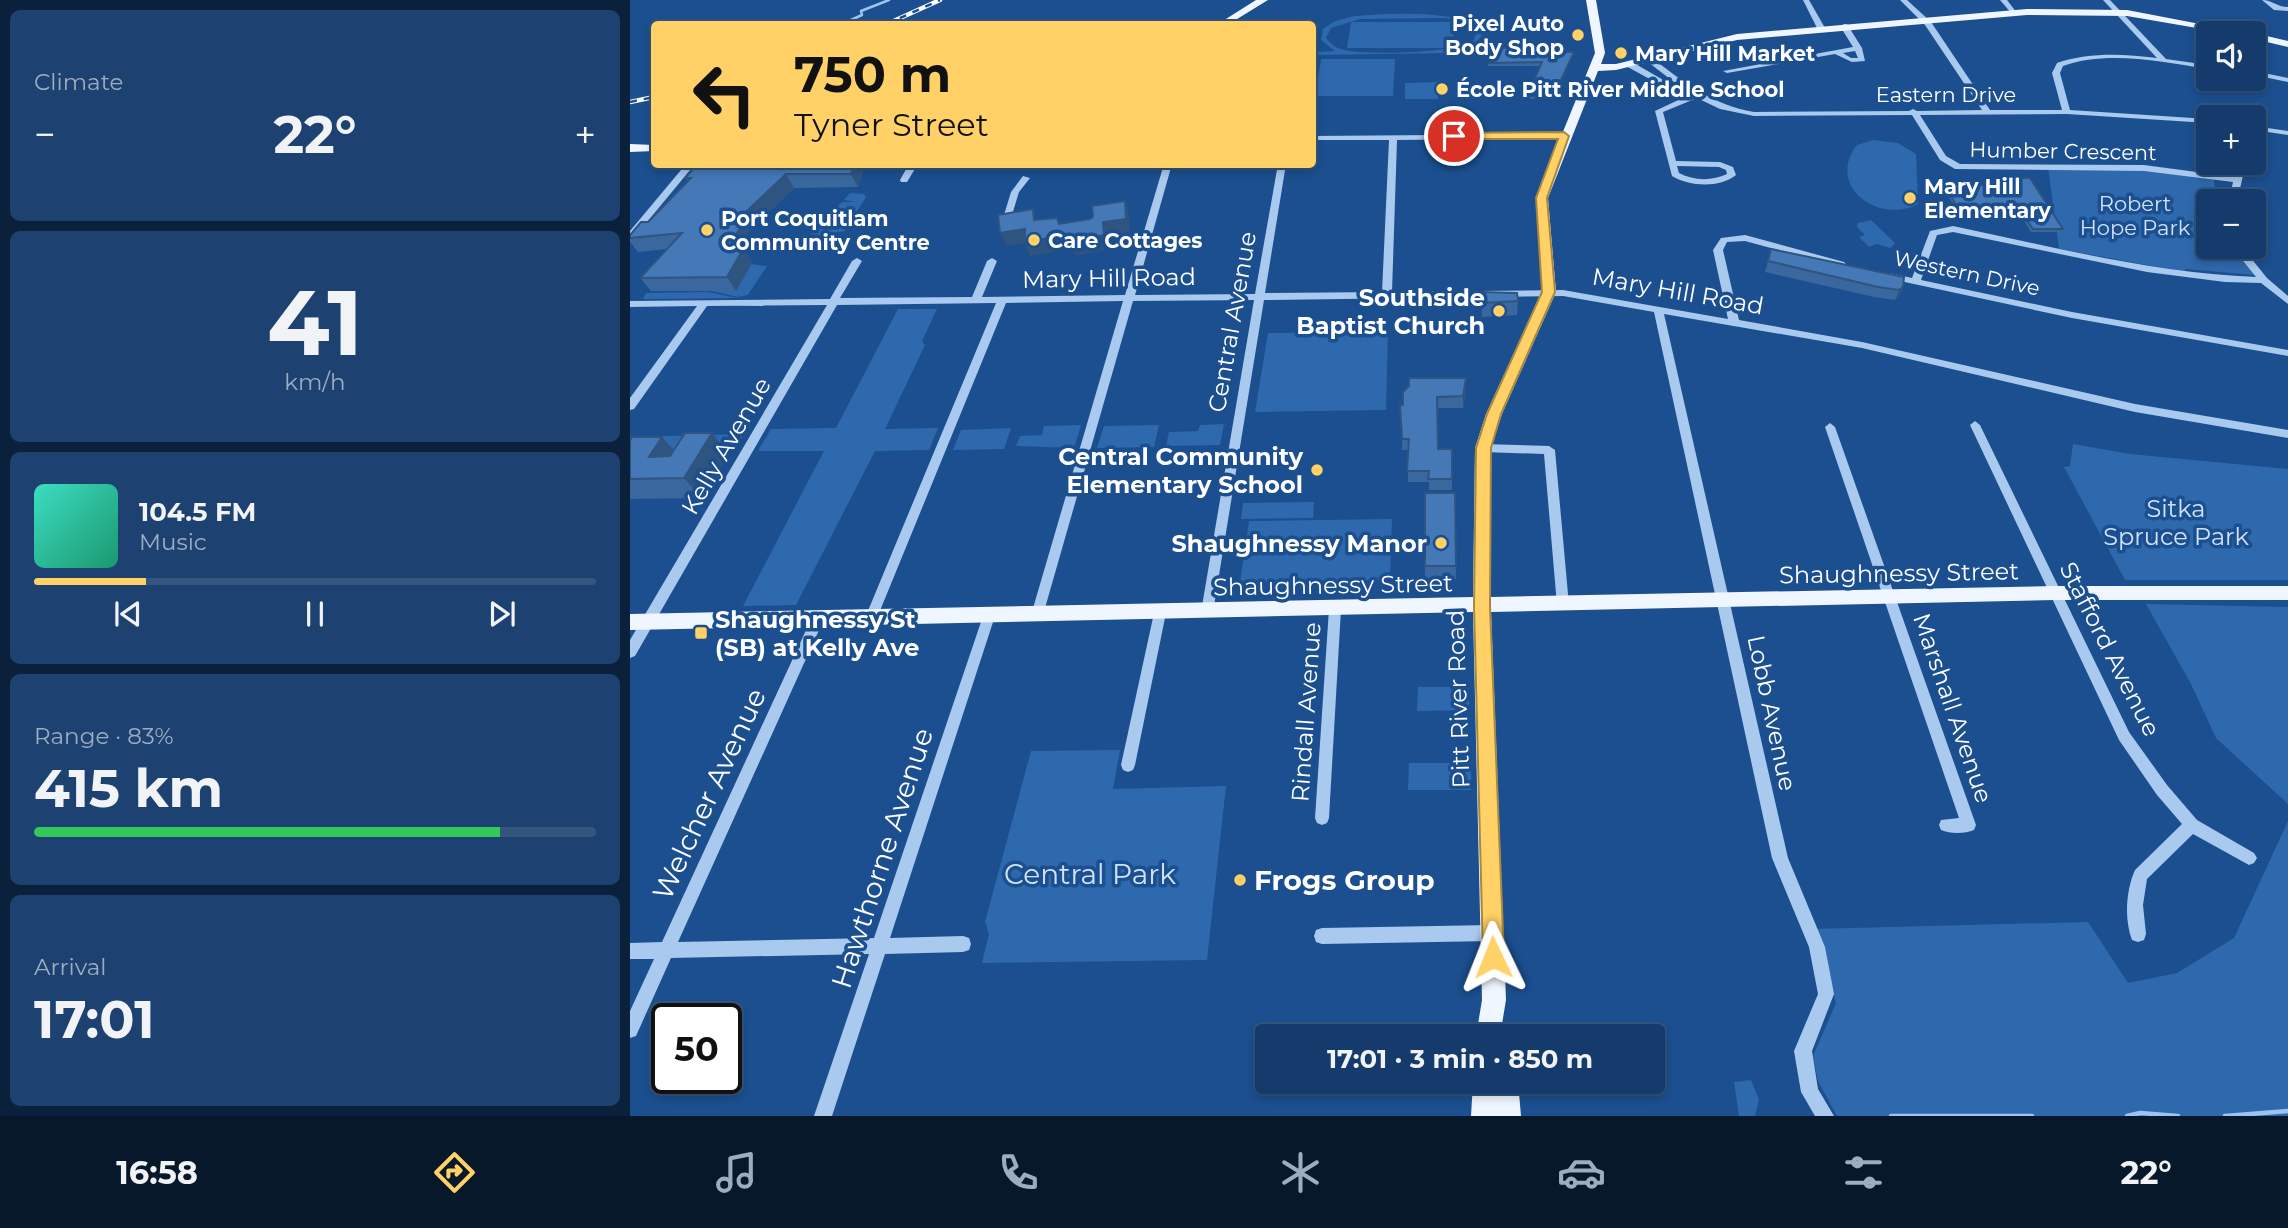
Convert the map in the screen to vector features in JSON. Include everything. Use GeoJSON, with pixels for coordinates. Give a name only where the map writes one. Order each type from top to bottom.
{"type":"FeatureCollection","features":[{"type":"Feature","properties":{"kind":"main road"},"geometry":{"type":"LineString","coordinates":[[1228,21],[1264,0]]}},
{"type":"Feature","properties":{"kind":"main road","name":"Pitt River Road"},"geometry":{"type":"LineString","coordinates":[[1499,1024],[1494,1000],[1482,606],[1483,448],[1494,414],[1549,292],[1542,198],[1564,136],[1600,50],[1591,0]]}},
{"type":"Feature","properties":{"kind":"main road"},"geometry":{"type":"LineString","coordinates":[[1594,68],[1607,69],[1737,37],[2014,13],[2118,12],[2196,25]]}},
{"type":"Feature","properties":{"kind":"main road"},"geometry":{"type":"LineString","coordinates":[[2266,39],[2288,44]]}},
{"type":"Feature","properties":{"kind":"main road"},"geometry":{"type":"LineString","coordinates":[[630,146],[651,145]]}},
{"type":"Feature","properties":{"kind":"main road","name":"Shaughnessy Street"},"geometry":{"type":"LineString","coordinates":[[639,622],[1335,610],[2055,593],[2288,593]]}},
{"type":"Feature","properties":{"kind":"main road","name":"Pitt River Road"},"geometry":{"type":"LineString","coordinates":[[1490,1024],[1494,1000]]}},
{"type":"Feature","properties":{"kind":"main road"},"geometry":{"type":"LineString","coordinates":[[1484,1116],[1485,1094]]}},
{"type":"Feature","properties":{"kind":"main road"},"geometry":{"type":"LineString","coordinates":[[1507,1094],[1508,1116]]}},
{"type":"Feature","properties":{"kind":"street"},"geometry":{"type":"LineString","coordinates":[[1807,0],[1821,28]]}},
{"type":"Feature","properties":{"kind":"street"},"geometry":{"type":"LineString","coordinates":[[1903,0],[1922,20],[1987,111]]}},
{"type":"Feature","properties":{"kind":"street"},"geometry":{"type":"LineString","coordinates":[[2003,0],[2014,13]]}},
{"type":"Feature","properties":{"kind":"street"},"geometry":{"type":"LineString","coordinates":[[2106,0],[2164,61]]}},
{"type":"Feature","properties":{"kind":"street"},"geometry":{"type":"LineString","coordinates":[[2265,0],[2276,9],[2288,9]]}},
{"type":"Feature","properties":{"kind":"street"},"geometry":{"type":"LineString","coordinates":[[1727,71],[1837,52],[1846,59],[1860,61],[1862,59],[1858,48],[1844,26]]}},
{"type":"Feature","properties":{"kind":"street"},"geometry":{"type":"LineString","coordinates":[[2067,111],[2056,73],[2066,62],[2094,58],[2196,65]]}},
{"type":"Feature","properties":{"kind":"street","name":"Eastern Drive"},"geometry":{"type":"LineString","coordinates":[[1648,59],[1687,87],[1691,94]]}},
{"type":"Feature","properties":{"kind":"street","name":"Eastern Drive"},"geometry":{"type":"LineString","coordinates":[[1629,64],[1678,91],[1724,109],[1754,114],[2067,111],[2196,120]]}},
{"type":"Feature","properties":{"kind":"street"},"geometry":{"type":"LineString","coordinates":[[2266,75],[2288,80]]}},
{"type":"Feature","properties":{"kind":"street"},"geometry":{"type":"LineString","coordinates":[[1672,163],[1720,165],[1730,169],[1732,175],[1720,180],[1686,180],[1676,176],[1672,163],[1659,111],[1691,94]]}},
{"type":"Feature","properties":{"kind":"street","name":"Humber Crescent"},"geometry":{"type":"LineString","coordinates":[[1913,111],[1943,158],[1958,167],[2144,168],[2239,180]]}},
{"type":"Feature","properties":{"kind":"street"},"geometry":{"type":"LineString","coordinates":[[2266,130],[2288,133]]}},
{"type":"Feature","properties":{"kind":"street"},"geometry":{"type":"LineString","coordinates":[[1316,138],[1564,136]]}},
{"type":"Feature","properties":{"kind":"street"},"geometry":{"type":"LineString","coordinates":[[1387,295],[1393,137]]}},
{"type":"Feature","properties":{"kind":"street"},"geometry":{"type":"LineString","coordinates":[[630,237],[688,168]]}},
{"type":"Feature","properties":{"kind":"street"},"geometry":{"type":"LineString","coordinates":[[904,180],[912,168]]}},
{"type":"Feature","properties":{"kind":"street"},"geometry":{"type":"LineString","coordinates":[[1037,615],[1167,168]]}},
{"type":"Feature","properties":{"kind":"street","name":"Central Avenue"},"geometry":{"type":"LineString","coordinates":[[1207,612],[1281,168]]}},
{"type":"Feature","properties":{"kind":"street"},"geometry":{"type":"LineString","coordinates":[[2236,189],[2240,175]]}},
{"type":"Feature","properties":{"kind":"street"},"geometry":{"type":"LineString","coordinates":[[1008,215],[1015,192],[1026,178]]}},
{"type":"Feature","properties":{"kind":"street"},"geometry":{"type":"LineString","coordinates":[[1915,282],[1933,233],[1953,229],[2101,259],[2236,280],[2264,280]]}},
{"type":"Feature","properties":{"kind":"street","name":"Western Drive"},"geometry":{"type":"LineString","coordinates":[[1734,321],[1718,250],[1727,239],[1751,239],[1856,268]]}},
{"type":"Feature","properties":{"kind":"street"},"geometry":{"type":"LineString","coordinates":[[2247,259],[2264,280],[2288,301]]}},
{"type":"Feature","properties":{"kind":"street","name":"Kelly Avenue"},"geometry":{"type":"LineString","coordinates":[[630,652],[639,622],[858,261]]}},
{"type":"Feature","properties":{"kind":"street"},"geometry":{"type":"LineString","coordinates":[[975,301],[992,261]]}},
{"type":"Feature","properties":{"kind":"street","name":"Western Drive"},"geometry":{"type":"LineString","coordinates":[[1880,274],[2072,316],[2288,353]]}},
{"type":"Feature","properties":{"kind":"street","name":"Mary Hill Road"},"geometry":{"type":"LineString","coordinates":[[630,303],[833,303],[1549,292],[1658,308],[1862,345],[2135,408],[2288,434]]}},
{"type":"Feature","properties":{"kind":"street"},"geometry":{"type":"LineString","coordinates":[[871,618],[1002,300]]}},
{"type":"Feature","properties":{"kind":"street"},"geometry":{"type":"LineString","coordinates":[[630,407],[704,304]]}},
{"type":"Feature","properties":{"kind":"street","name":"Lobb Avenue"},"geometry":{"type":"LineString","coordinates":[[1658,308],[1780,858],[1816,947],[1826,994],[1803,1051],[1810,1092],[1825,1116]]}},
{"type":"Feature","properties":{"kind":"street","name":"Stafford Avenue"},"geometry":{"type":"LineString","coordinates":[[1975,425],[2124,736],[2162,790],[2192,825],[2249,858]]}},
{"type":"Feature","properties":{"kind":"street","name":"Marshall Avenue"},"geometry":{"type":"LineString","coordinates":[[1830,427],[1969,825],[1946,825]]}},
{"type":"Feature","properties":{"kind":"street"},"geometry":{"type":"LineString","coordinates":[[1483,448],[1549,450],[1563,605]]}},
{"type":"Feature","properties":{"kind":"street","name":"Rindall Avenue"},"geometry":{"type":"LineString","coordinates":[[1322,818],[1335,610]]}},
{"type":"Feature","properties":{"kind":"street"},"geometry":{"type":"LineString","coordinates":[[1128,765],[1160,612]]}},
{"type":"Feature","properties":{"kind":"street","name":"Hawthorne Avenue"},"geometry":{"type":"LineString","coordinates":[[823,1116],[989,616]]}},
{"type":"Feature","properties":{"kind":"street","name":"Welcher Avenue"},"geometry":{"type":"LineString","coordinates":[[630,1030],[818,619]]}},
{"type":"Feature","properties":{"kind":"street"},"geometry":{"type":"LineString","coordinates":[[2138,934],[2135,905],[2140,875],[2192,825]]}},
{"type":"Feature","properties":{"kind":"street"},"geometry":{"type":"LineString","coordinates":[[1322,936],[1492,933]]}},
{"type":"Feature","properties":{"kind":"street"},"geometry":{"type":"LineString","coordinates":[[630,951],[962,944]]}},
{"type":"Feature","properties":{"kind":"green space"},"geometry":{"type":"Polygon","coordinates":[[[1424,14],[1462,20],[1475,26],[1482,35],[1473,47],[1454,53],[1316,55],[1317,52],[1335,51],[1321,40],[1323,29],[1335,21],[1355,16],[1424,14]],[[1446,18],[1360,19],[1331,28],[1326,38],[1339,48],[1355,52],[1431,51],[1464,45],[1474,40],[1476,33],[1468,24],[1446,18]]]}},
{"type":"Feature","properties":{"kind":"green space"},"geometry":{"type":"Polygon","coordinates":[[[1351,22],[1453,22],[1454,48],[1347,48],[1351,22]]]}},
{"type":"Feature","properties":{"kind":"green space"},"geometry":{"type":"Polygon","coordinates":[[[1321,59],[1395,59],[1393,96],[1316,96],[1321,59]]]}},
{"type":"Feature","properties":{"kind":"green space"},"geometry":{"type":"Polygon","coordinates":[[[1438,82],[1438,99],[1405,99],[1405,83],[1438,82]]]}},
{"type":"Feature","properties":{"kind":"green space"},"geometry":{"type":"Polygon","coordinates":[[[1873,140],[1898,143],[1916,154],[1918,204],[1903,209],[1888,209],[1861,198],[1852,187],[1848,174],[1849,160],[1857,145],[1873,140]]]}},
{"type":"Feature","properties":{"kind":"green space","name":"Robert Hope Park"},"geometry":{"type":"Polygon","coordinates":[[[2048,167],[2144,168],[2214,180],[2215,189],[2196,189],[2196,259],[2242,259],[2255,275],[2185,269],[2185,272],[2059,249],[2048,167]]]}},
{"type":"Feature","properties":{"kind":"green space"},"geometry":{"type":"Polygon","coordinates":[[[850,193],[864,194],[866,197],[845,231],[808,237],[842,202],[856,202],[844,200],[850,193]]]}},
{"type":"Feature","properties":{"kind":"green space"},"geometry":{"type":"Polygon","coordinates":[[[1871,220],[1895,243],[1890,248],[1877,244],[1869,247],[1859,237],[1865,235],[1857,227],[1858,223],[1871,220]]]}},
{"type":"Feature","properties":{"kind":"green space"},"geometry":{"type":"Polygon","coordinates":[[[751,264],[767,266],[748,295],[738,297],[712,291],[736,291],[751,264]]]}},
{"type":"Feature","properties":{"kind":"green space"},"geometry":{"type":"Polygon","coordinates":[[[708,292],[737,298],[643,299],[646,293],[708,292]]]}},
{"type":"Feature","properties":{"kind":"green space"},"geometry":{"type":"Polygon","coordinates":[[[898,309],[937,309],[922,341],[925,345],[885,429],[938,428],[929,450],[875,451],[796,605],[743,606],[824,451],[758,451],[771,429],[836,428],[898,309]]]}},
{"type":"Feature","properties":{"kind":"green space"},"geometry":{"type":"Polygon","coordinates":[[[1388,332],[1386,410],[1255,412],[1268,333],[1388,332]]]}},
{"type":"Feature","properties":{"kind":"green space"},"geometry":{"type":"Polygon","coordinates":[[[1224,424],[1220,445],[1166,446],[1169,432],[1198,431],[1200,425],[1224,424]]]}},
{"type":"Feature","properties":{"kind":"green space"},"geometry":{"type":"Polygon","coordinates":[[[1081,425],[1074,448],[1016,446],[1020,436],[1042,435],[1044,426],[1081,425]]]}},
{"type":"Feature","properties":{"kind":"green space"},"geometry":{"type":"Polygon","coordinates":[[[1159,425],[1154,447],[1097,448],[1104,426],[1159,425]]]}},
{"type":"Feature","properties":{"kind":"green space"},"geometry":{"type":"Polygon","coordinates":[[[1011,428],[1004,449],[953,450],[961,430],[1011,428]]]}},
{"type":"Feature","properties":{"kind":"green space"},"geometry":{"type":"Polygon","coordinates":[[[744,434],[733,452],[630,453],[630,437],[744,434]]]}},
{"type":"Feature","properties":{"kind":"green space","name":"Sitka Spruce Park"},"geometry":{"type":"Polygon","coordinates":[[[2073,444],[2130,454],[2288,469],[2288,580],[2125,580],[2064,467],[2070,466],[2073,444]]]}},
{"type":"Feature","properties":{"kind":"green space"},"geometry":{"type":"Polygon","coordinates":[[[1314,502],[1313,518],[1241,519],[1243,503],[1314,502]]]}},
{"type":"Feature","properties":{"kind":"green space"},"geometry":{"type":"Polygon","coordinates":[[[1392,519],[1390,580],[1240,582],[1249,521],[1392,519]]]}},
{"type":"Feature","properties":{"kind":"green space"},"geometry":{"type":"Polygon","coordinates":[[[2146,604],[2288,607],[2288,804],[2216,738],[2191,684],[2146,604]]]}},
{"type":"Feature","properties":{"kind":"green space"},"geometry":{"type":"Polygon","coordinates":[[[1418,687],[1469,687],[1469,710],[1417,711],[1418,687]]]}},
{"type":"Feature","properties":{"kind":"green space","name":"Central Park"},"geometry":{"type":"Polygon","coordinates":[[[1120,750],[1113,789],[1226,786],[1207,960],[982,963],[989,934],[985,922],[1031,751],[1120,750]]]}},
{"type":"Feature","properties":{"kind":"green space"},"geometry":{"type":"Polygon","coordinates":[[[1409,763],[1471,763],[1471,790],[1408,790],[1409,763]]]}},
{"type":"Feature","properties":{"kind":"green space"},"geometry":{"type":"Polygon","coordinates":[[[2288,821],[2288,1116],[1837,1116],[1818,1081],[1813,1056],[1836,1003],[1822,945],[1813,929],[2088,922],[2128,983],[2177,973],[2234,938],[2288,821]]]}},
{"type":"Feature","properties":{"kind":"green space"},"geometry":{"type":"Polygon","coordinates":[[[1751,1080],[1759,1100],[1755,1116],[1739,1116],[1734,1082],[1751,1080]]]}},
{"type":"Feature","properties":{"kind":"building","name":"École Pitt River Middle School"},"geometry":{"type":"Polygon","coordinates":[[[1564,47],[1564,52],[1574,52],[1554,95],[1527,96],[1542,62],[1488,63],[1487,53],[1494,53],[1494,48],[1564,47]]]}},
{"type":"Feature","properties":{"kind":"building","name":"Port Coquitlam Community Centre"},"geometry":{"type":"Polygon","coordinates":[[[694,168],[853,168],[851,174],[786,174],[733,224],[742,224],[728,249],[743,249],[727,277],[640,278],[682,233],[630,238],[630,235],[641,222],[648,222],[691,178],[685,178],[694,168]]]}},
{"type":"Feature","properties":{"kind":"building"},"geometry":{"type":"Polygon","coordinates":[[[2002,178],[2030,178],[2063,229],[2033,229],[2022,213],[1977,213],[1974,207],[1957,207],[1948,190],[1966,190],[1963,185],[2005,185],[2002,178]]]}},
{"type":"Feature","properties":{"kind":"building"},"geometry":{"type":"Polygon","coordinates":[[[1125,201],[1126,219],[1103,222],[1104,235],[1071,242],[1069,235],[1025,242],[1025,229],[1000,233],[998,215],[1033,209],[1034,220],[1057,218],[1059,224],[1090,219],[1093,217],[1092,206],[1125,201]]]}},
{"type":"Feature","properties":{"kind":"building"},"geometry":{"type":"Polygon","coordinates":[[[1771,249],[1904,277],[1903,287],[1899,290],[1878,287],[1768,261],[1771,249]]]}},
{"type":"Feature","properties":{"kind":"building"},"geometry":{"type":"Polygon","coordinates":[[[1481,292],[1517,293],[1518,301],[1482,303],[1481,292]]]}},
{"type":"Feature","properties":{"kind":"building"},"geometry":{"type":"Polygon","coordinates":[[[1409,378],[1466,378],[1463,396],[1437,397],[1438,449],[1452,449],[1452,479],[1428,479],[1429,471],[1407,471],[1409,439],[1402,439],[1400,405],[1403,405],[1403,392],[1409,386],[1409,378]]]}},
{"type":"Feature","properties":{"kind":"building"},"geometry":{"type":"Polygon","coordinates":[[[685,433],[712,433],[684,478],[630,479],[632,437],[662,437],[649,457],[670,456],[685,433]]]}},
{"type":"Feature","properties":{"kind":"building","name":"Shaughnessy Manor"},"geometry":{"type":"Polygon","coordinates":[[[1425,493],[1455,493],[1456,566],[1425,566],[1425,493]]]}},
{"type":"Feature","properties":{"kind":"waterway"},"geometry":{"type":"LineString","coordinates":[[849,21],[862,15],[861,11],[889,0]]}},
{"type":"Feature","properties":{"kind":"waterway"},"geometry":{"type":"LineString","coordinates":[[2225,1116],[2288,1111]]}},
{"type":"Feature","properties":{"kind":"waterway"},"geometry":{"type":"LineString","coordinates":[[2127,1116],[2140,1113],[2178,1116]]}},
{"type":"Feature","properties":{"kind":"waterway"},"geometry":{"type":"LineString","coordinates":[[1891,1116],[2032,1116]]}},
{"type":"Feature","properties":{"kind":"railway"},"geometry":{"type":"LineString","coordinates":[[894,21],[940,0]]}},
{"type":"Feature","properties":{"kind":"railway"},"geometry":{"type":"LineString","coordinates":[[630,102],[651,98]]}},
{"type":"Feature","properties":{"kind":"place","name":"Pixel Auto Body Shop"},"geometry":{"type":"Point","coordinates":[1578,35]}},
{"type":"Feature","properties":{"kind":"place","name":"Mary Hill Market"},"geometry":{"type":"Point","coordinates":[1621,53]}},
{"type":"Feature","properties":{"kind":"place","name":"École Pitt River Middle School"},"geometry":{"type":"Point","coordinates":[1442,89]}},
{"type":"Feature","properties":{"kind":"place","name":"Mary Hill Elementary"},"geometry":{"type":"Point","coordinates":[1910,198]}},
{"type":"Feature","properties":{"kind":"place","name":"Port Coquitlam Community Centre"},"geometry":{"type":"Point","coordinates":[707,230]}},
{"type":"Feature","properties":{"kind":"place","name":"Care Cottages"},"geometry":{"type":"Point","coordinates":[1034,240]}},
{"type":"Feature","properties":{"kind":"place","name":"Southside Baptist Church"},"geometry":{"type":"Point","coordinates":[1499,311]}},
{"type":"Feature","properties":{"kind":"place","name":"Central Community Elementary School"},"geometry":{"type":"Point","coordinates":[1317,470]}},
{"type":"Feature","properties":{"kind":"place","name":"Shaughnessy Manor"},"geometry":{"type":"Point","coordinates":[1441,543]}},
{"type":"Feature","properties":{"kind":"place","name":"Shaughnessy St (SB) at Kelly Ave"},"geometry":{"type":"Point","coordinates":[701,633]}},
{"type":"Feature","properties":{"kind":"place","name":"Frogs Group"},"geometry":{"type":"Point","coordinates":[1240,880]}},
{"type":"Feature","properties":{"kind":"route"},"geometry":{"type":"LineString","coordinates":[[1454,136],[1564,136],[1544,189],[1541,206],[1549,292],[1488,428],[1483,448],[1482,606],[1489,751],[1493,957]]}}]}
